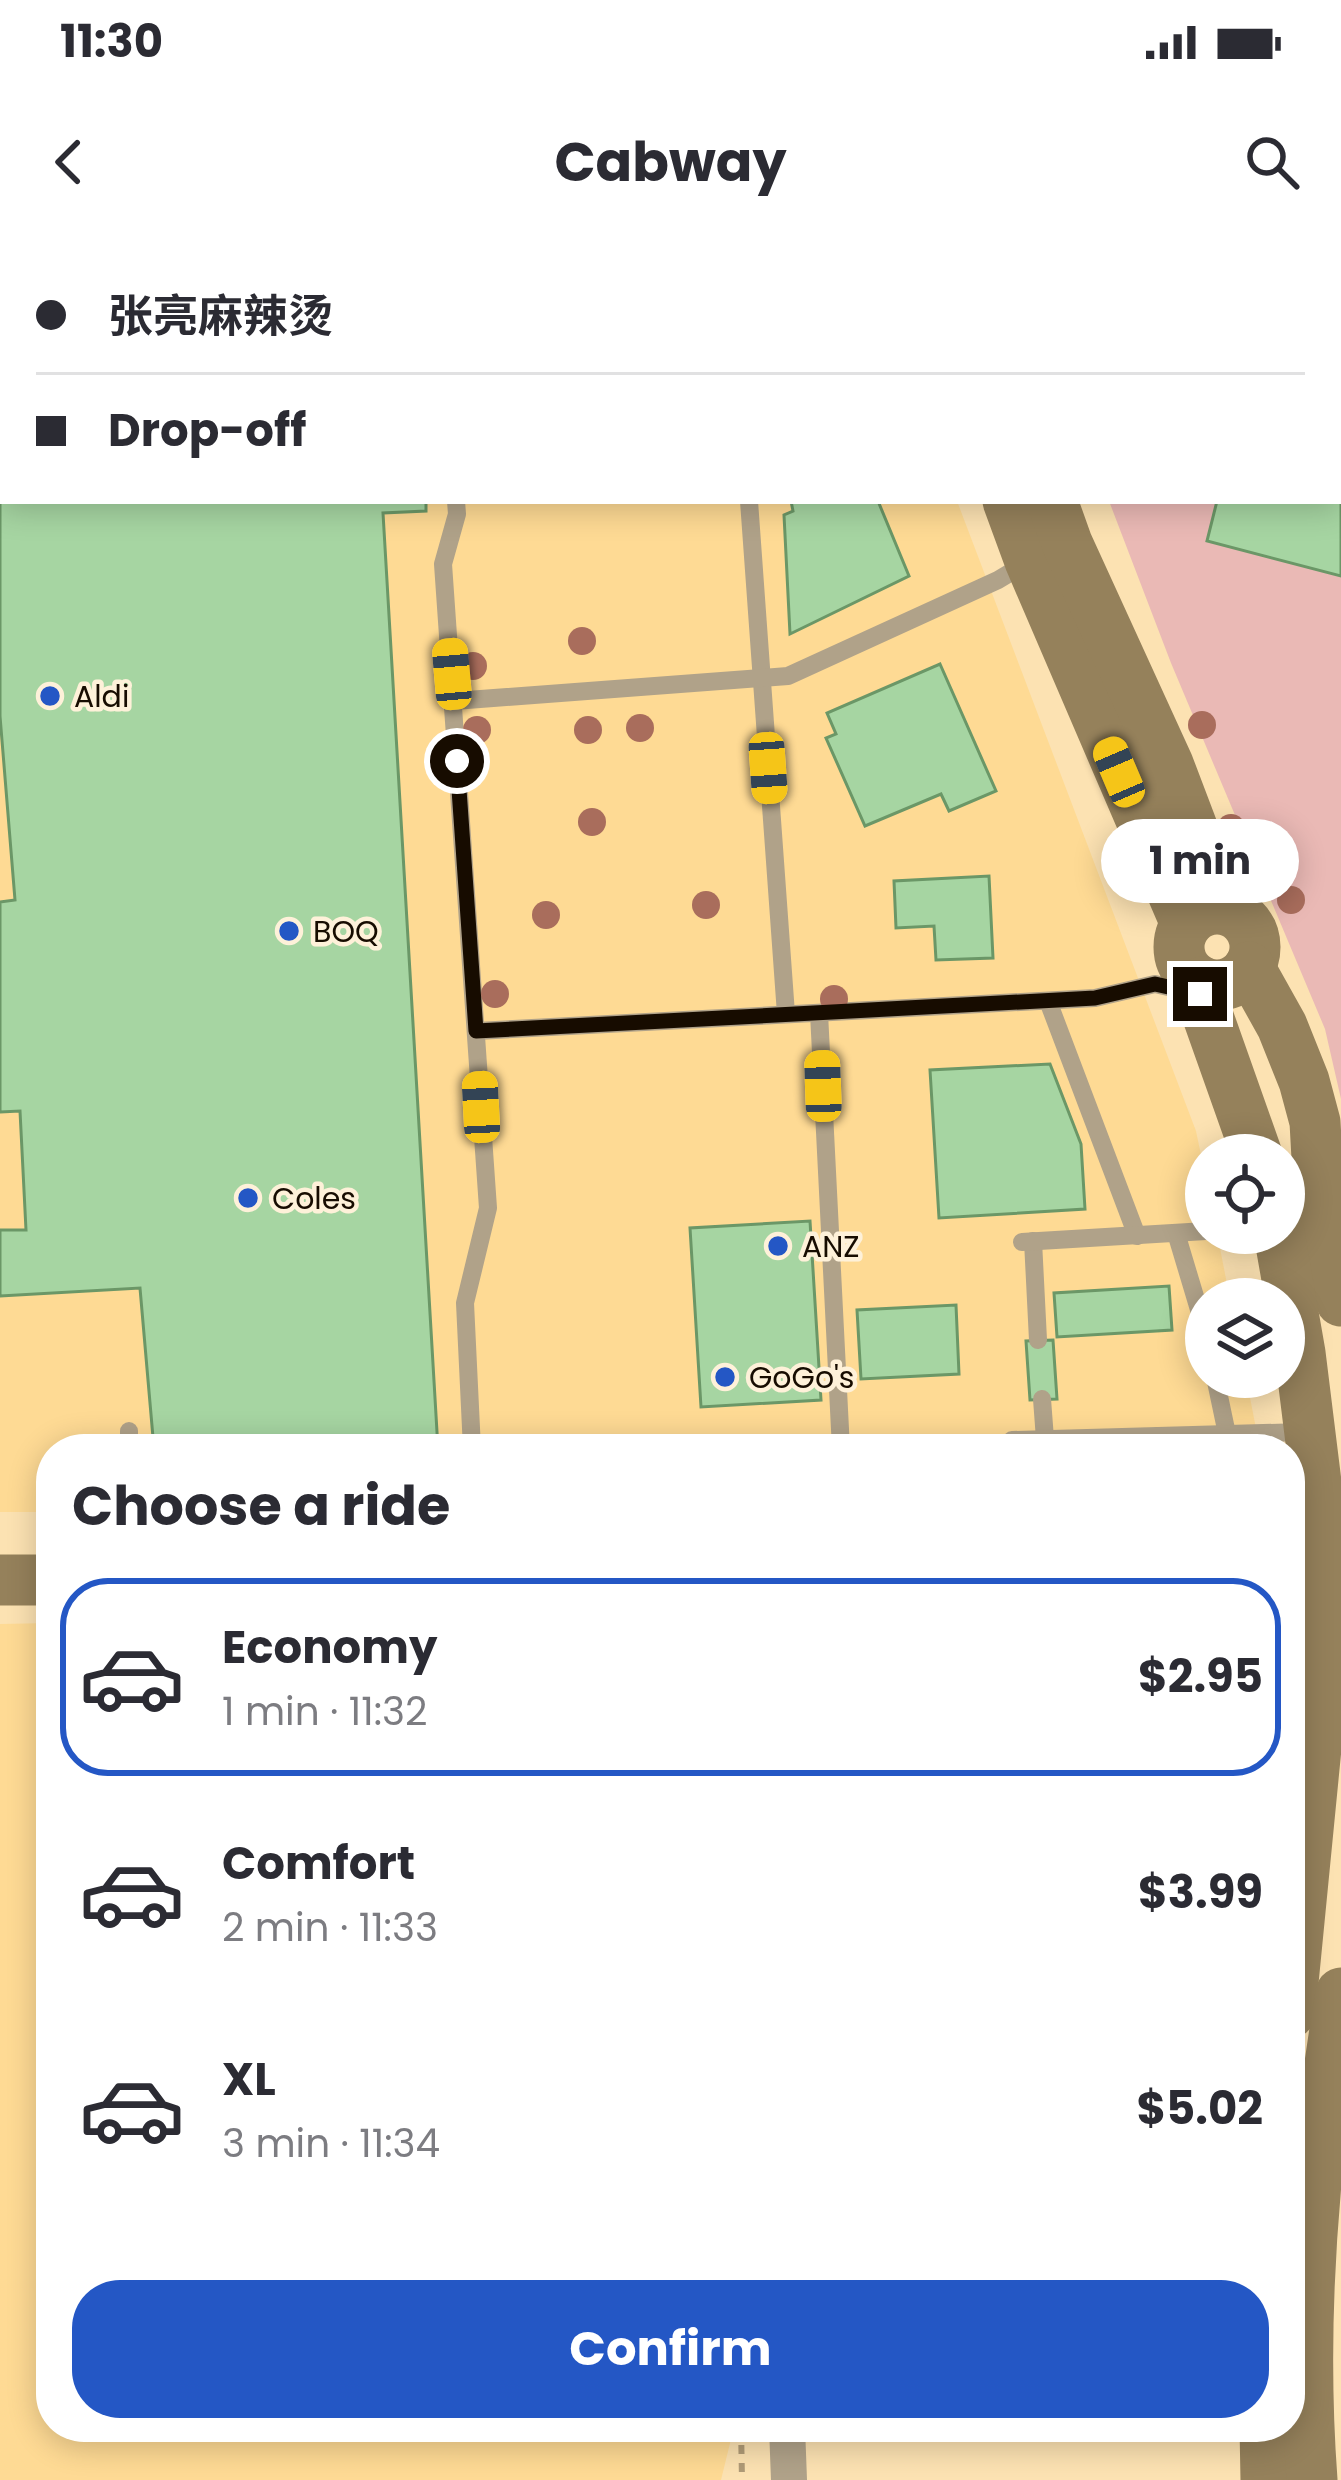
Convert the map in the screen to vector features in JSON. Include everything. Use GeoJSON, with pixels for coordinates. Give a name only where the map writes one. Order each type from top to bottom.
{"type":"FeatureCollection","features":[{"type":"Feature","properties":{"kind":"main road"},"geometry":{"type":"LineString","coordinates":[[1012,504],[1050,535],[1205,916],[1181,934],[1184,967],[1217,981],[1282,1026],[1315,1123],[1320,1212],[1306,1303],[1318,1561],[1316,1748],[1305,1860]]}},
{"type":"Feature","properties":{"kind":"main road"},"geometry":{"type":"LineString","coordinates":[[1217,981],[1252,1134]]}},
{"type":"Feature","properties":{"kind":"main road"},"geometry":{"type":"LineString","coordinates":[[1287,1254],[1306,1303]]}},
{"type":"Feature","properties":{"kind":"main road"},"geometry":{"type":"LineString","coordinates":[[0,1554],[36,1554]]}},
{"type":"Feature","properties":{"kind":"main road"},"geometry":{"type":"LineString","coordinates":[[0,1580],[36,1580]]}},
{"type":"Feature","properties":{"kind":"main road"},"geometry":{"type":"LineString","coordinates":[[1312,2480],[1311,2261],[1324,2100],[1341,1993]]}},
{"type":"Feature","properties":{"kind":"main road"},"geometry":{"type":"LineString","coordinates":[[1265,2442],[1267,2480]]}},
{"type":"Feature","properties":{"kind":"street"},"geometry":{"type":"LineString","coordinates":[[788,2442],[789,2480]]}},
{"type":"Feature","properties":{"kind":"lane"},"geometry":{"type":"LineString","coordinates":[[456,504],[443,563],[488,1208],[465,1303],[471,1434]]}},
{"type":"Feature","properties":{"kind":"lane"},"geometry":{"type":"LineString","coordinates":[[749,504],[786,1014]]}},
{"type":"Feature","properties":{"kind":"lane"},"geometry":{"type":"LineString","coordinates":[[454,701],[788,676],[998,580],[1050,535]]}},
{"type":"Feature","properties":{"kind":"lane"},"geometry":{"type":"LineString","coordinates":[[476,1031],[1095,998],[1155,984],[1217,981]]}},
{"type":"Feature","properties":{"kind":"lane"},"geometry":{"type":"LineString","coordinates":[[1048,1000],[1137,1236]]}},
{"type":"Feature","properties":{"kind":"lane"},"geometry":{"type":"LineString","coordinates":[[819,1013],[840,1434]]}},
{"type":"Feature","properties":{"kind":"lane"},"geometry":{"type":"LineString","coordinates":[[1039,1340],[1027,1242],[1185,1232]]}},
{"type":"Feature","properties":{"kind":"lane"},"geometry":{"type":"LineString","coordinates":[[1176,1233],[1190,1278]]}},
{"type":"Feature","properties":{"kind":"lane"},"geometry":{"type":"LineString","coordinates":[[1219,1398],[1227,1434],[1311,1432]]}},
{"type":"Feature","properties":{"kind":"lane"},"geometry":{"type":"LineString","coordinates":[[1042,1399],[1045,1434]]}},
{"type":"Feature","properties":{"kind":"path"},"geometry":{"type":"LineString","coordinates":[[741,2442],[742,2480]]}},
{"type":"Feature","properties":{"kind":"shaded area"},"geometry":{"type":"Polygon","coordinates":[[[0,504],[958,504],[1196,1131],[1185,1134],[1185,1254],[1221,1254],[1226,1278],[1185,1278],[1185,1398],[1250,1398],[1257,1434],[36,1434],[36,1512],[0,1512],[0,504]]]}},
{"type":"Feature","properties":{"kind":"shaded area"},"geometry":{"type":"Polygon","coordinates":[[[1110,504],[1341,504],[1341,1099],[1325,1029],[1171,663],[1110,504]]]}},
{"type":"Feature","properties":{"kind":"shaded area"},"geometry":{"type":"Polygon","coordinates":[[[36,1623],[36,2442],[730,2442],[721,2480],[0,2480],[0,1624],[36,1623]]]}},
{"type":"Feature","properties":{"kind":"building"},"geometry":{"type":"Polygon","coordinates":[[[0,504],[426,504],[426,511],[383,513],[437,1434],[153,1434],[140,1288],[0,1296],[0,1230],[26,1230],[20,1111],[0,1112],[0,902],[15,900],[0,716],[0,504]]]}},
{"type":"Feature","properties":{"kind":"building"},"geometry":{"type":"Polygon","coordinates":[[[792,504],[879,504],[909,576],[790,634],[784,515],[793,511],[792,504]]]}},
{"type":"Feature","properties":{"kind":"building"},"geometry":{"type":"Polygon","coordinates":[[[1216,504],[1341,504],[1341,576],[1207,541],[1216,504]]]}},
{"type":"Feature","properties":{"kind":"building"},"geometry":{"type":"Polygon","coordinates":[[[940,664],[996,791],[949,811],[941,794],[865,826],[826,738],[836,734],[827,713],[940,664]]]}},
{"type":"Feature","properties":{"kind":"building"},"geometry":{"type":"Polygon","coordinates":[[[989,876],[993,958],[936,960],[934,926],[896,928],[894,881],[989,876]]]}},
{"type":"Feature","properties":{"kind":"building"},"geometry":{"type":"Polygon","coordinates":[[[1050,1064],[1081,1144],[1085,1209],[939,1218],[930,1070],[1050,1064]]]}},
{"type":"Feature","properties":{"kind":"building"},"geometry":{"type":"Polygon","coordinates":[[[810,1221],[821,1400],[701,1407],[690,1228],[810,1221]]]}},
{"type":"Feature","properties":{"kind":"building"},"geometry":{"type":"Polygon","coordinates":[[[1169,1286],[1172,1330],[1057,1337],[1054,1293],[1169,1286]]]}},
{"type":"Feature","properties":{"kind":"building"},"geometry":{"type":"Polygon","coordinates":[[[956,1305],[959,1374],[861,1379],[857,1310],[956,1305]]]}},
{"type":"Feature","properties":{"kind":"building"},"geometry":{"type":"Polygon","coordinates":[[[1053,1340],[1057,1399],[1030,1400],[1026,1341],[1053,1340]]]}},
{"type":"Feature","properties":{"kind":"place","name":"Aldi"},"geometry":{"type":"Point","coordinates":[50,696]}},
{"type":"Feature","properties":{"kind":"place","name":"BOQ"},"geometry":{"type":"Point","coordinates":[289,931]}},
{"type":"Feature","properties":{"kind":"place","name":"Coles"},"geometry":{"type":"Point","coordinates":[248,1198]}},
{"type":"Feature","properties":{"kind":"place","name":"ANZ"},"geometry":{"type":"Point","coordinates":[778,1246]}},
{"type":"Feature","properties":{"kind":"place","name":"GoGo's"},"geometry":{"type":"Point","coordinates":[725,1377]}},
{"type":"Feature","properties":{"kind":"route"},"geometry":{"type":"LineString","coordinates":[[457,761],[476,1031],[1095,998],[1155,984],[1200,994]]}}]}
